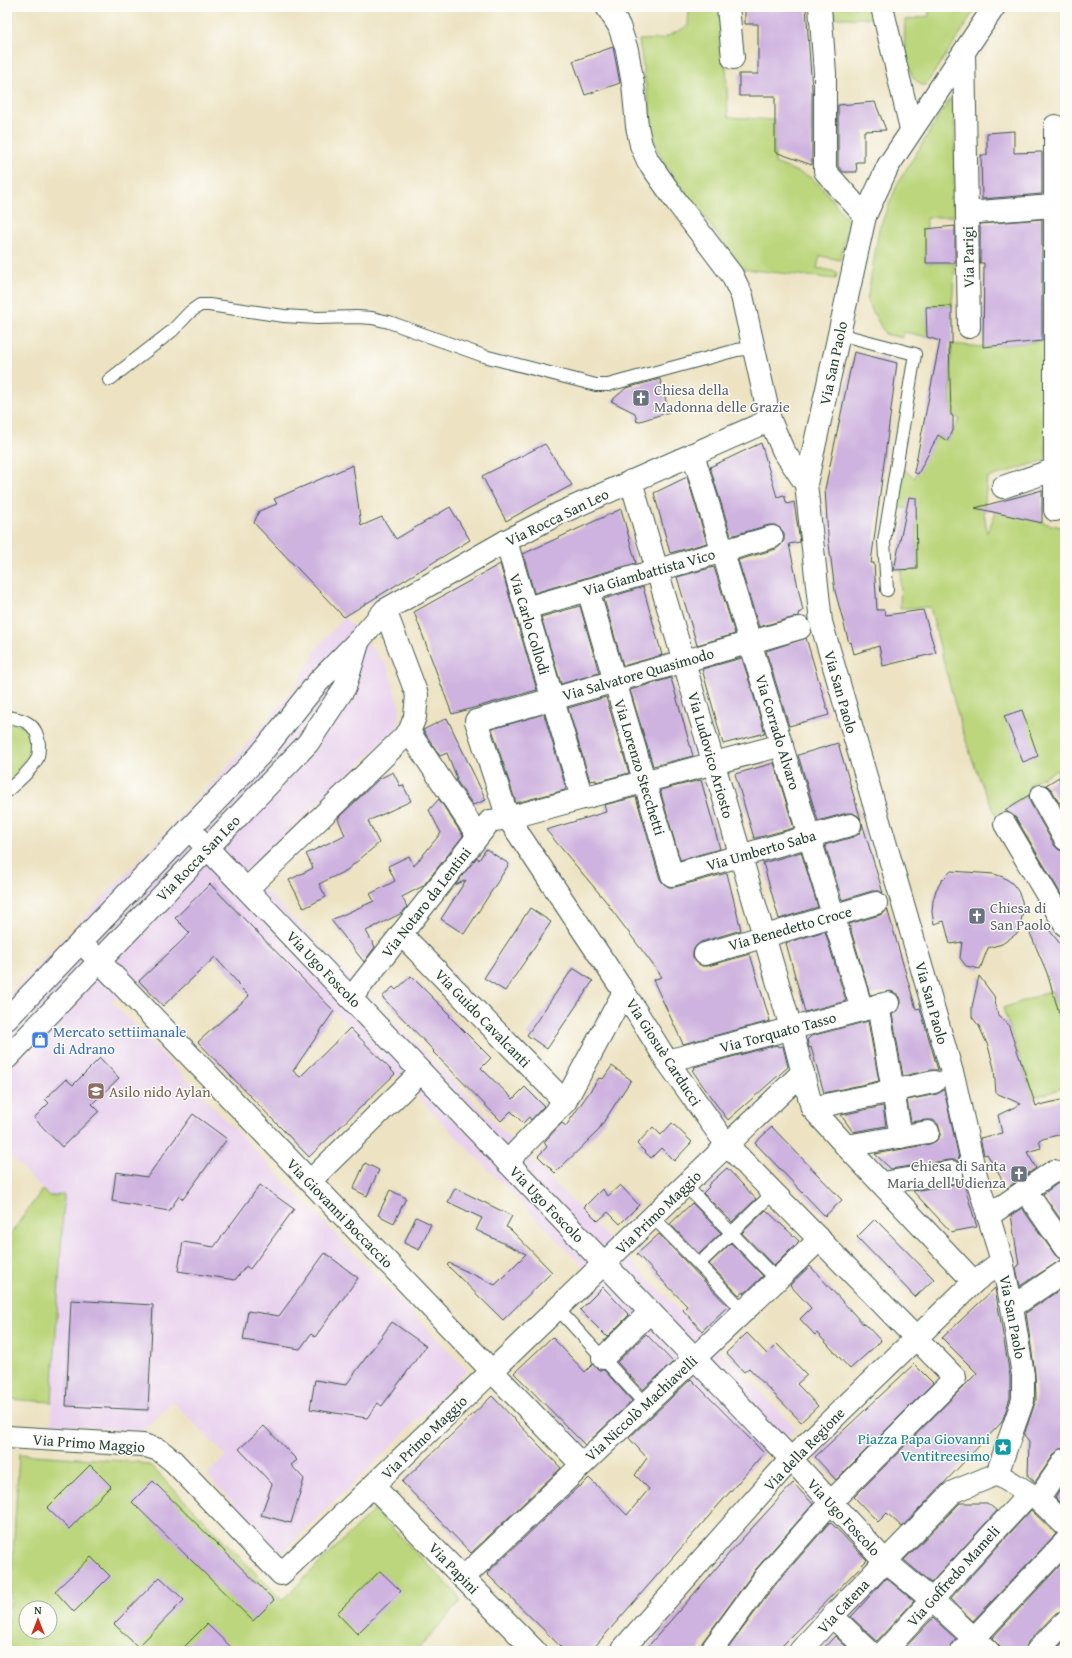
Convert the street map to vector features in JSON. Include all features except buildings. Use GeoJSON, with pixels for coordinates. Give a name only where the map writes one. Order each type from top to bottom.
{"type":"FeatureCollection","features":[{"type":"Feature","properties":{"kind":"street"},"geometry":{"type":"LineString","coordinates":[[607,7],[619,26],[627,50],[641,145],[648,161],[664,184],[732,274],[742,296],[770,420],[783,450],[806,484]]}},
{"type":"Feature","properties":{"kind":"street"},"geometry":{"type":"LineString","coordinates":[[728,7],[734,58]]}},
{"type":"Feature","properties":{"kind":"street"},"geometry":{"type":"LineString","coordinates":[[820,7],[825,73],[825,171],[865,216]]}},
{"type":"Feature","properties":{"kind":"street"},"geometry":{"type":"LineString","coordinates":[[882,7],[912,129]]}},
{"type":"Feature","properties":{"kind":"street","name":"Via San Paolo"},"geometry":{"type":"LineString","coordinates":[[994,7],[888,166],[865,216],[806,484],[821,622],[954,1079],[974,1169],[1002,1261],[1012,1307],[1023,1375],[1023,1400],[997,1474]]}},
{"type":"Feature","properties":{"kind":"street"},"geometry":{"type":"LineString","coordinates":[[964,53],[967,213]]}},
{"type":"Feature","properties":{"kind":"street"},"geometry":{"type":"LineString","coordinates":[[1055,126],[1060,206],[1060,467],[1055,510]]}},
{"type":"Feature","properties":{"kind":"street","name":"Via Parigi"},"geometry":{"type":"LineString","coordinates":[[969,327],[967,213],[1060,206]]}},
{"type":"Feature","properties":{"kind":"street","name":"Via Rocca San Leo"},"geometry":{"type":"LineString","coordinates":[[7,1019],[260,755],[318,682],[360,639],[385,610],[506,541],[558,514],[770,420]]}},
{"type":"Feature","properties":{"kind":"street","name":"Via Corrado Alvaro"},"geometry":{"type":"LineString","coordinates":[[694,454],[833,916],[876,1006],[901,1137]]}},
{"type":"Feature","properties":{"kind":"street"},"geometry":{"type":"LineString","coordinates":[[1002,487],[1060,467]]}},
{"type":"Feature","properties":{"kind":"street","name":"Via Ludovico Ariosto"},"geometry":{"type":"LineString","coordinates":[[631,481],[791,1028],[812,1108]]}},
{"type":"Feature","properties":{"kind":"street","name":"Via Giambattista Vico"},"geometry":{"type":"LineString","coordinates":[[526,608],[772,537]]}},
{"type":"Feature","properties":{"kind":"street","name":"Via Carlo Collodi"},"geometry":{"type":"LineString","coordinates":[[506,541],[582,798]]}},
{"type":"Feature","properties":{"kind":"street","name":"Via Lorenzo Stecchetti"},"geometry":{"type":"LineString","coordinates":[[588,590],[672,875]]}},
{"type":"Feature","properties":{"kind":"street"},"geometry":{"type":"LineString","coordinates":[[247,889],[410,732],[415,717],[417,695],[385,610]]}},
{"type":"Feature","properties":{"kind":"street","name":"Via Salvatore Quasimodo"},"geometry":{"type":"LineString","coordinates":[[476,721],[800,628]]}},
{"type":"Feature","properties":{"kind":"street","name":"Via Rocca San Leo"},"geometry":{"type":"LineString","coordinates":[[7,1058],[308,742],[345,687],[360,639]]}},
{"type":"Feature","properties":{"kind":"street","name":"Via Giosuè Carducci"},"geometry":{"type":"LineString","coordinates":[[476,721],[508,818],[624,992],[667,1061],[727,1145],[955,1378],[830,1502]]}},
{"type":"Feature","properties":{"kind":"street"},"geometry":{"type":"LineString","coordinates":[[410,732],[478,836]]}},
{"type":"Feature","properties":{"kind":"street","name":"Via Notaro da Lentini"},"geometry":{"type":"LineString","coordinates":[[351,998],[490,821],[508,818],[782,745]]}},
{"type":"Feature","properties":{"kind":"street"},"geometry":{"type":"LineString","coordinates":[[1041,796],[1065,839]]}},
{"type":"Feature","properties":{"kind":"street"},"geometry":{"type":"LineString","coordinates":[[1005,824],[1062,914]]}},
{"type":"Feature","properties":{"kind":"street","name":"Via Umberto Saba"},"geometry":{"type":"LineString","coordinates":[[672,875],[850,825]]}},
{"type":"Feature","properties":{"kind":"street","name":"Via Ugo Foscolo"},"geometry":{"type":"LineString","coordinates":[[189,829],[791,1459],[885,1561],[932,1600],[974,1647]]}},
{"type":"Feature","properties":{"kind":"street","name":"Via Benedetto Croce"},"geometry":{"type":"LineString","coordinates":[[705,954],[876,903]]}},
{"type":"Feature","properties":{"kind":"street","name":"Via Guido Cavalcanti"},"geometry":{"type":"LineString","coordinates":[[401,934],[565,1102]]}},
{"type":"Feature","properties":{"kind":"street","name":"Via Giovanni Boccaccio"},"geometry":{"type":"LineString","coordinates":[[80,942],[581,1464]]}},
{"type":"Feature","properties":{"kind":"street"},"geometry":{"type":"LineString","coordinates":[[507,1162],[565,1102],[624,992]]}},
{"type":"Feature","properties":{"kind":"street","name":"Via Torquato Tasso"},"geometry":{"type":"LineString","coordinates":[[667,1061],[876,1006]]}},
{"type":"Feature","properties":{"kind":"street"},"geometry":{"type":"LineString","coordinates":[[310,1181],[421,1072]]}},
{"type":"Feature","properties":{"kind":"street","name":"Via Primo Maggio"},"geometry":{"type":"LineString","coordinates":[[7,1437],[143,1445],[159,1450],[173,1461],[281,1574],[803,1072]]}},
{"type":"Feature","properties":{"kind":"street"},"geometry":{"type":"LineString","coordinates":[[934,1082],[812,1108],[974,1282]]}},
{"type":"Feature","properties":{"kind":"street"},"geometry":{"type":"LineString","coordinates":[[846,1146],[928,1132]]}},
{"type":"Feature","properties":{"kind":"street"},"geometry":{"type":"LineString","coordinates":[[988,1216],[1054,1171]]}},
{"type":"Feature","properties":{"kind":"street"},"geometry":{"type":"LineString","coordinates":[[882,1184],[952,1172]]}},
{"type":"Feature","properties":{"kind":"street"},"geometry":{"type":"LineString","coordinates":[[1025,1190],[1065,1248]]}},
{"type":"Feature","properties":{"kind":"street","name":"Via Niccolò Machiavelli"},"geometry":{"type":"LineString","coordinates":[[463,1578],[581,1464],[820,1239]]}},
{"type":"Feature","properties":{"kind":"street","name":"Via della Regione"},"geometry":{"type":"LineString","coordinates":[[621,1651],[791,1459],[974,1282],[1002,1261]]}},
{"type":"Feature","properties":{"kind":"street"},"geometry":{"type":"LineString","coordinates":[[1012,1307],[1062,1281]]}},
{"type":"Feature","properties":{"kind":"street"},"geometry":{"type":"LineString","coordinates":[[603,1358],[650,1312]]}},
{"type":"Feature","properties":{"kind":"street","name":"Via Goffredo Mameli"},"geometry":{"type":"LineString","coordinates":[[885,1651],[1005,1519],[1033,1496],[1044,1491],[1063,1466]]}},
{"type":"Feature","properties":{"kind":"street"},"geometry":{"type":"LineString","coordinates":[[997,1474],[1033,1496],[1065,1525]]}},
{"type":"Feature","properties":{"kind":"street","name":"Via Catena"},"geometry":{"type":"LineString","coordinates":[[800,1651],[832,1616],[953,1492],[997,1474]]}},
{"type":"Feature","properties":{"kind":"street","name":"Via Papini"},"geometry":{"type":"LineString","coordinates":[[373,1486],[535,1651]]}},
{"type":"Feature","properties":{"kind":"street"},"geometry":{"type":"LineString","coordinates":[[711,1651],[766,1576],[830,1502]]}},
{"type":"Feature","properties":{"kind":"street"},"geometry":{"type":"LineString","coordinates":[[974,1647],[1065,1542]]}},
{"type":"Feature","properties":{"kind":"street"},"geometry":{"type":"LineString","coordinates":[[832,1616],[869,1651]]}},
{"type":"Feature","properties":{"kind":"street"},"geometry":{"type":"LineString","coordinates":[[1037,1651],[1065,1622]]}},
{"type":"Feature","properties":{"kind":"lane"},"geometry":{"type":"LineString","coordinates":[[109,380],[172,331],[190,312],[200,305],[284,316],[317,318],[357,316],[372,318],[389,322],[484,356],[596,385],[608,385],[737,350],[754,348]]}},
{"type":"Feature","properties":{"kind":"lane"},"geometry":{"type":"LineString","coordinates":[[839,334],[915,354],[884,541],[887,590]]}},
{"type":"Feature","properties":{"kind":"lane"},"geometry":{"type":"LineString","coordinates":[[7,717],[16,718],[29,724],[38,732],[39,746],[38,758],[30,769],[7,791]]}},
{"type":"Feature","properties":{"kind":"lane"},"geometry":{"type":"LineString","coordinates":[[685,1185],[776,1280]]}},
{"type":"Feature","properties":{"kind":"lane"},"geometry":{"type":"LineString","coordinates":[[699,1264],[774,1192]]}},
{"type":"Feature","properties":{"kind":"lane"},"geometry":{"type":"LineString","coordinates":[[653,1217],[744,1311]]}},
{"type":"Feature","properties":{"kind":"lane"},"geometry":{"type":"LineString","coordinates":[[557,1308],[645,1404]]}},
{"type":"Feature","properties":{"kind":"shaded area"},"geometry":{"type":"Polygon","coordinates":[[[344,617],[387,665],[400,708],[397,728],[254,864],[245,870],[797,1429],[764,1453],[673,1362],[603,1287],[210,884],[190,933],[139,981],[112,1002],[467,1370],[360,1477],[281,1553],[207,1475],[226,1456],[173,1402],[142,1431],[51,1424],[64,1195],[49,1196],[7,1152],[7,998],[218,777],[297,685],[319,645],[344,617]]]}},
{"type":"Feature","properties":{"kind":"green space"},"geometry":{"type":"Polygon","coordinates":[[[689,7],[719,7],[726,65],[728,117],[775,120],[775,163],[810,177],[821,186],[849,221],[840,260],[820,256],[817,268],[837,272],[836,279],[743,269],[665,165],[655,144],[639,40],[662,39],[688,26],[689,7]]]}},
{"type":"Feature","properties":{"kind":"green space"},"geometry":{"type":"Polygon","coordinates":[[[834,7],[874,7],[877,18],[835,18],[834,7]]]}},
{"type":"Feature","properties":{"kind":"green space"},"geometry":{"type":"Polygon","coordinates":[[[929,7],[976,7],[962,31],[925,86],[912,76],[906,58],[905,20],[929,16],[929,7]]]}},
{"type":"Feature","properties":{"kind":"green space"},"geometry":{"type":"Polygon","coordinates":[[[950,99],[955,100],[954,216],[927,218],[926,263],[955,263],[952,306],[927,307],[927,337],[904,332],[903,338],[885,334],[867,301],[879,229],[899,181],[950,99]]]}},
{"type":"Feature","properties":{"kind":"green space"},"geometry":{"type":"Polygon","coordinates":[[[1045,341],[1046,460],[987,478],[984,511],[987,533],[996,512],[1065,528],[1065,823],[1055,805],[1064,801],[1057,770],[1029,784],[1032,793],[996,815],[984,790],[965,739],[930,607],[900,608],[901,570],[917,569],[916,517],[910,508],[896,508],[904,469],[914,478],[938,435],[947,441],[960,419],[951,415],[950,371],[952,344],[983,347],[1045,341]]]}},
{"type":"Feature","properties":{"kind":"green space"},"geometry":{"type":"Polygon","coordinates":[[[7,722],[14,723],[28,729],[32,735],[34,747],[33,754],[27,765],[7,785],[7,722]]]}},
{"type":"Feature","properties":{"kind":"green space"},"geometry":{"type":"Polygon","coordinates":[[[1052,991],[1065,1024],[1065,1087],[1033,1098],[1003,1008],[1052,991]]]}},
{"type":"Feature","properties":{"kind":"green space"},"geometry":{"type":"Polygon","coordinates":[[[42,1190],[49,1196],[64,1195],[52,1402],[7,1399],[7,1239],[42,1190]]]}},
{"type":"Feature","properties":{"kind":"green space"},"geometry":{"type":"Polygon","coordinates":[[[19,1454],[138,1462],[151,1466],[282,1600],[374,1510],[456,1593],[461,1601],[416,1651],[7,1651],[7,1623],[9,1623],[19,1454]]]}},
{"type":"Feature","properties":{"kind":"place","name":"Chiesa della Madonna delle Grazie"},"geometry":{"type":"Point","coordinates":[641,398]}},
{"type":"Feature","properties":{"kind":"place","name":"Chiesa di San Paolo"},"geometry":{"type":"Point","coordinates":[977,916]}},
{"type":"Feature","properties":{"kind":"place","name":"Mercato settiimanale di Adrano"},"geometry":{"type":"Point","coordinates":[40,1040]}},
{"type":"Feature","properties":{"kind":"place","name":"Asilo nido Aylan"},"geometry":{"type":"Point","coordinates":[96,1091]}},
{"type":"Feature","properties":{"kind":"place","name":"Chiesa di Santa Maria dell'Udienza"},"geometry":{"type":"Point","coordinates":[1019,1174]}},
{"type":"Feature","properties":{"kind":"place","name":"Piazza Papa Giovanni Ventitreesimo"},"geometry":{"type":"Point","coordinates":[1003,1447]}}]}
